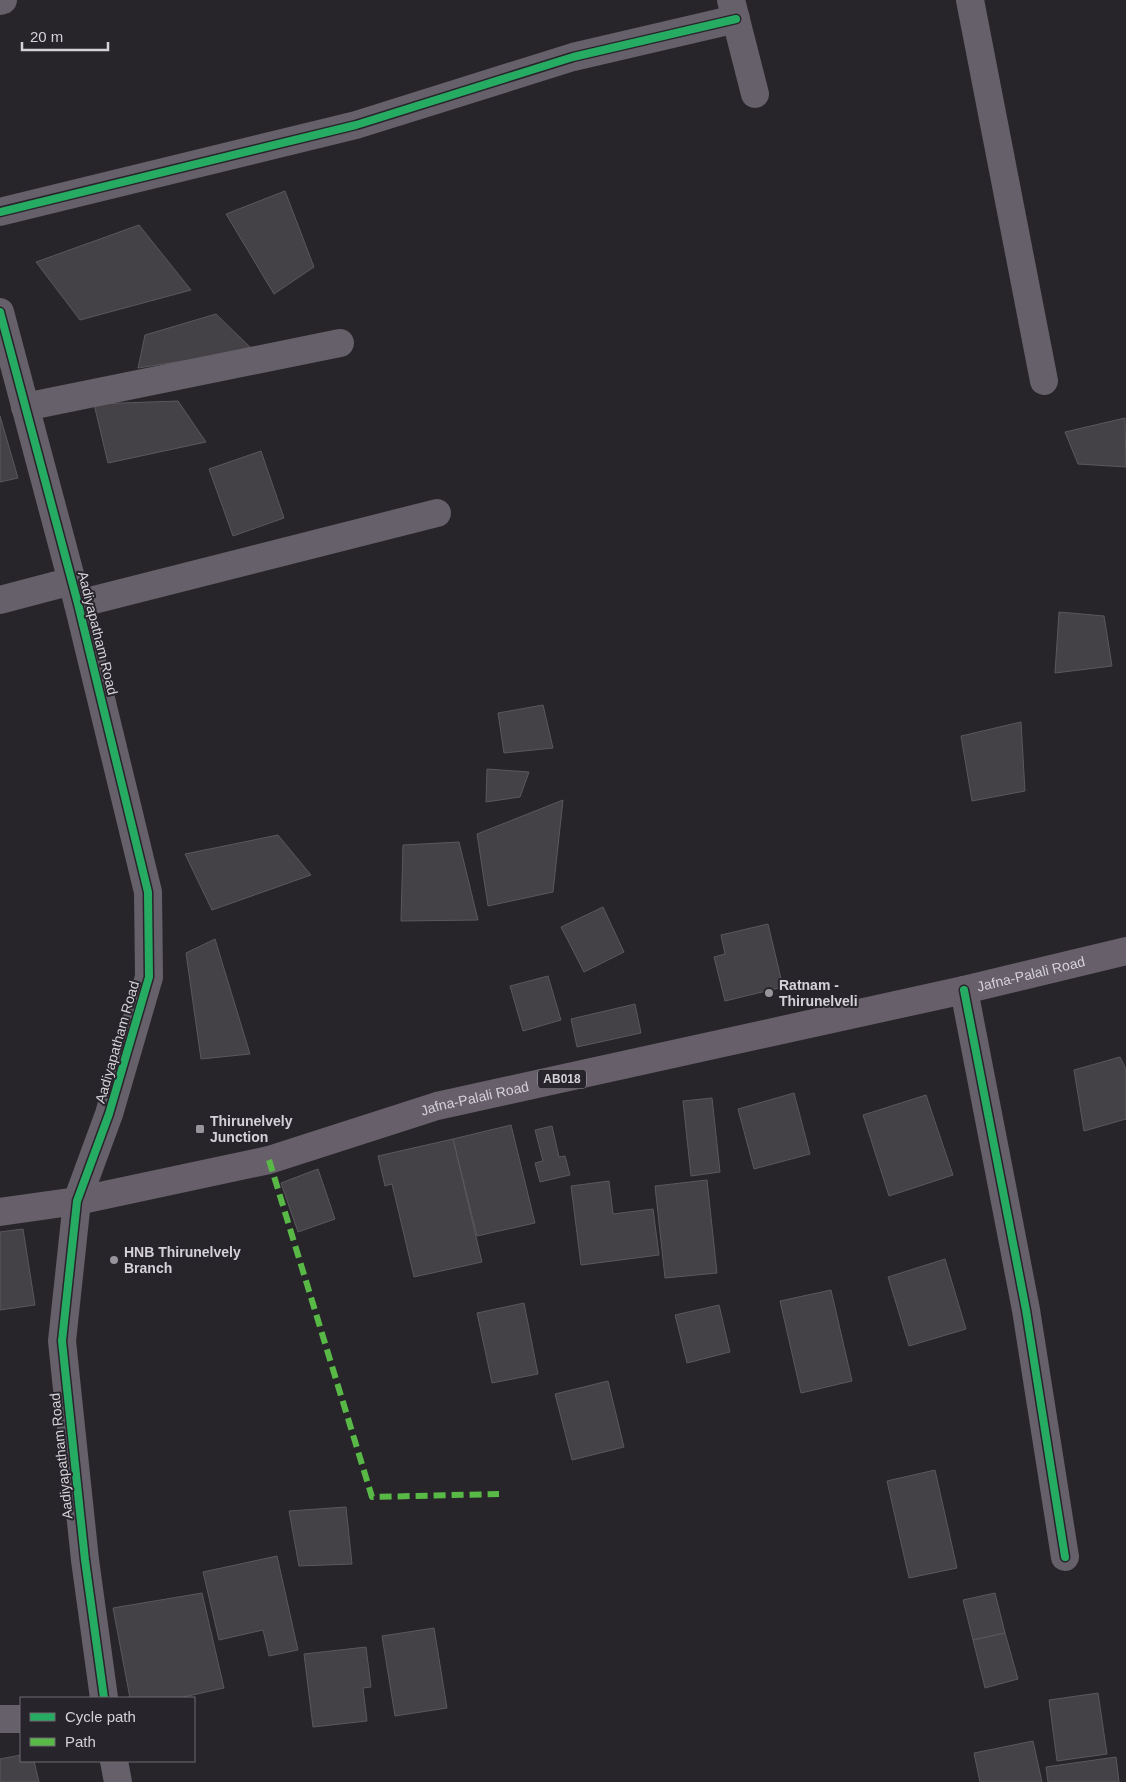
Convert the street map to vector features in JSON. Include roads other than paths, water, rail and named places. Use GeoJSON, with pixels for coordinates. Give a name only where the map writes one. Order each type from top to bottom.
{"type":"FeatureCollection","features":[{"type":"Feature","properties":{"kind":"main road","name":"Jafna-Palali Road"},"geometry":{"type":"LineString","coordinates":[[0,1212],[77,1201],[269,1160],[437,1106],[964,990],[1126,951]]}},
{"type":"Feature","properties":{"kind":"street"},"geometry":{"type":"LineString","coordinates":[[970,0],[1044,381]]}},
{"type":"Feature","properties":{"kind":"street"},"geometry":{"type":"LineString","coordinates":[[0,212],[356,125],[734,10],[755,94]]}},
{"type":"Feature","properties":{"kind":"street","name":"Aadiyapatham Road"},"geometry":{"type":"LineString","coordinates":[[0,312],[75,593],[148,892],[149,977],[109,1114],[77,1201],[62,1341],[85,1560],[104,1697]]}},
{"type":"Feature","properties":{"kind":"street"},"geometry":{"type":"LineString","coordinates":[[25,407],[340,343]]}},
{"type":"Feature","properties":{"kind":"street"},"geometry":{"type":"LineString","coordinates":[[0,600],[75,593],[437,512]]}},
{"type":"Feature","properties":{"kind":"street"},"geometry":{"type":"LineString","coordinates":[[964,990],[1026,1310],[1065,1557]]}},
{"type":"Feature","properties":{"kind":"street"},"geometry":{"type":"LineString","coordinates":[[0,1718],[20,1719]]}},
{"type":"Feature","properties":{"kind":"street"},"geometry":{"type":"LineString","coordinates":[[114,1762],[118,1782]]}},
{"type":"Feature","properties":{"kind":"place","name":"Ratnam - Thirunelveli"},"geometry":{"type":"Point","coordinates":[769,993]}},
{"type":"Feature","properties":{"kind":"place","name":"Thirunelvely Junction"},"geometry":{"type":"Point","coordinates":[200,1129]}},
{"type":"Feature","properties":{"kind":"place","name":"HNB Thirunelvely Branch"},"geometry":{"type":"Point","coordinates":[114,1260]}}]}
